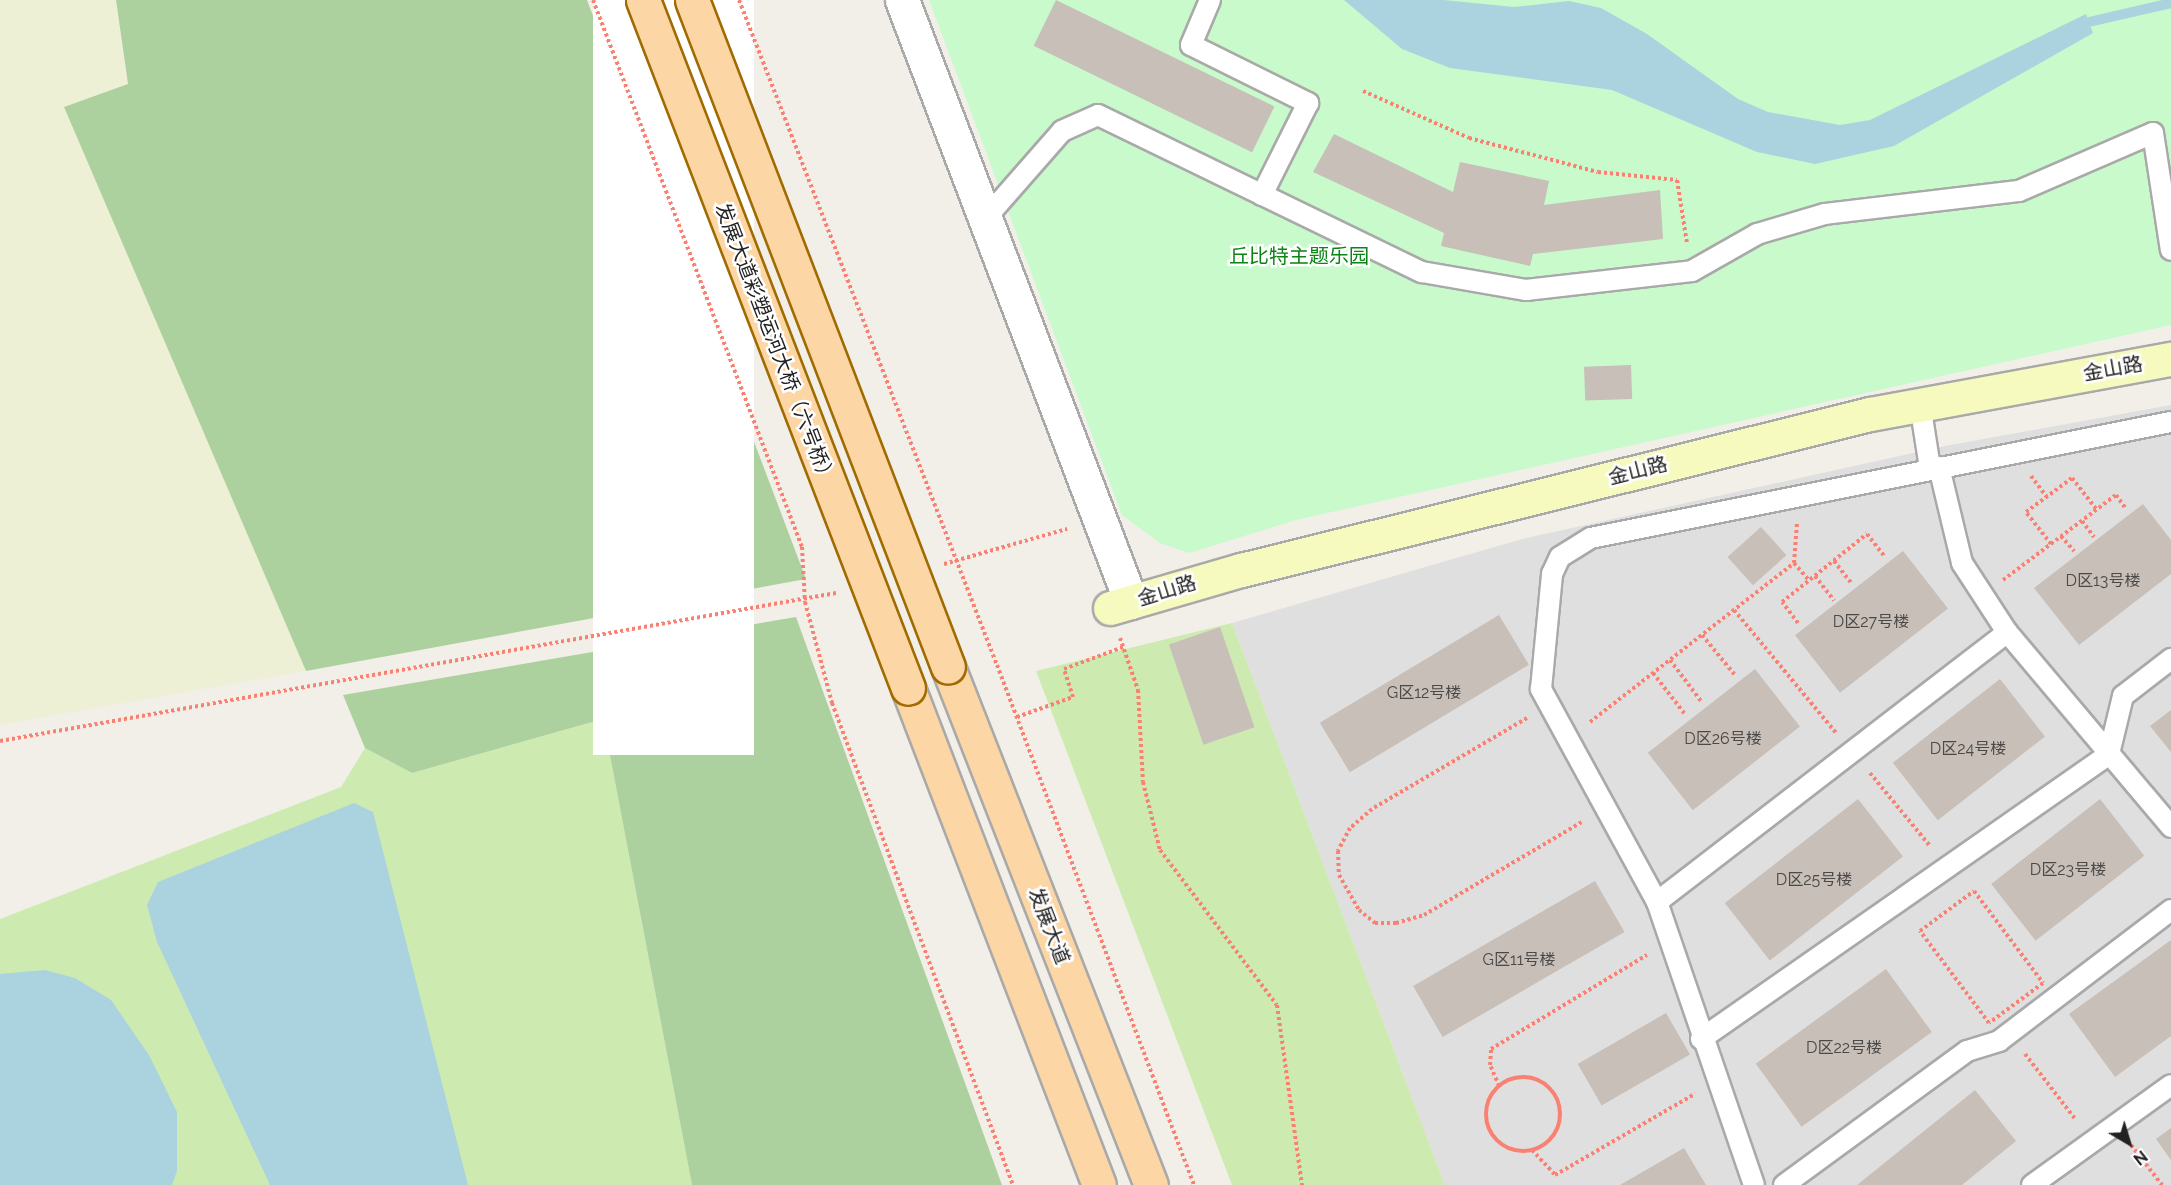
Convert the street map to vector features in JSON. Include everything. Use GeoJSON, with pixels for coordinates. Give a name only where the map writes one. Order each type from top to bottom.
{"type":"FeatureCollection","features":[{"type":"Feature","properties":{"kind":"main road","name":"发展大道彩塑运河大桥（六号桥）"},"geometry":{"type":"LineString","coordinates":[[643,0],[1099,1185]]}},
{"type":"Feature","properties":{"kind":"main road","name":"发展大道"},"geometry":{"type":"LineString","coordinates":[[692,0],[948,667],[1151,1185]]}},
{"type":"Feature","properties":{"kind":"street"},"geometry":{"type":"LineString","coordinates":[[902,0],[1098,517],[1120,605]]}},
{"type":"Feature","properties":{"kind":"street","name":"金山路"},"geometry":{"type":"LineString","coordinates":[[1120,605],[1240,570],[1920,404],[2171,359]]}},
{"type":"Feature","properties":{"kind":"lane"},"geometry":{"type":"LineString","coordinates":[[1210,0],[1191,45],[1308,103],[1262,195]]}},
{"type":"Feature","properties":{"kind":"lane"},"geometry":{"type":"LineString","coordinates":[[985,219],[1062,131],[1098,115],[1395,261],[1474,284],[1526,290],[1692,271],[1792,220],[2019,191],[2153,133],[2171,250]]}},
{"type":"Feature","properties":{"kind":"lane"},"geometry":{"type":"LineString","coordinates":[[1920,404],[1934,467],[1962,563],[2007,632],[2171,827]]}},
{"type":"Feature","properties":{"kind":"lane"},"geometry":{"type":"LineString","coordinates":[[1754,1185],[1701,1039],[1657,902],[1541,689],[1552,574],[1573,545],[1934,467],[2171,422]]}},
{"type":"Feature","properties":{"kind":"lane"},"geometry":{"type":"LineString","coordinates":[[1657,902],[2007,632]]}},
{"type":"Feature","properties":{"kind":"lane"},"geometry":{"type":"LineString","coordinates":[[1701,1039],[2109,754],[2123,696],[2171,659]]}},
{"type":"Feature","properties":{"kind":"lane"},"geometry":{"type":"LineString","coordinates":[[1784,1185],[1967,1051],[2009,1033],[2171,910]]}},
{"type":"Feature","properties":{"kind":"lane"},"geometry":{"type":"LineString","coordinates":[[2032,1185],[2171,1085]]}},
{"type":"Feature","properties":{"kind":"path"},"geometry":{"type":"LineString","coordinates":[[593,0],[802,547],[805,602],[832,703],[1013,1185]]}},
{"type":"Feature","properties":{"kind":"path"},"geometry":{"type":"LineString","coordinates":[[739,0],[1017,717],[1194,1185]]}},
{"type":"Feature","properties":{"kind":"path"},"geometry":{"type":"LineString","coordinates":[[1363,91],[1469,138],[1598,172],[1677,180],[1692,271]]}},
{"type":"Feature","properties":{"kind":"path"},"geometry":{"type":"LineString","coordinates":[[2051,544],[2026,512],[2072,478],[2096,509]]}},
{"type":"Feature","properties":{"kind":"path"},"geometry":{"type":"LineString","coordinates":[[1800,495],[1794,563],[1809,580]]}},
{"type":"Feature","properties":{"kind":"path"},"geometry":{"type":"LineString","coordinates":[[1983,596],[2115,495],[2126,509]]}},
{"type":"Feature","properties":{"kind":"path"},"geometry":{"type":"LineString","coordinates":[[940,565],[1028,543],[1098,517]]}},
{"type":"Feature","properties":{"kind":"path"},"geometry":{"type":"LineString","coordinates":[[2082,521],[2094,537]]}},
{"type":"Feature","properties":{"kind":"path"},"geometry":{"type":"LineString","coordinates":[[1798,623],[1782,602],[1867,534],[1885,557]]}},
{"type":"Feature","properties":{"kind":"path"},"geometry":{"type":"LineString","coordinates":[[2061,536],[2074,551]]}},
{"type":"Feature","properties":{"kind":"path"},"geometry":{"type":"LineString","coordinates":[[1834,561],[1851,583]]}},
{"type":"Feature","properties":{"kind":"path"},"geometry":{"type":"LineString","coordinates":[[1568,739],[1794,563]]}},
{"type":"Feature","properties":{"kind":"path"},"geometry":{"type":"LineString","coordinates":[[1815,576],[1834,600]]}},
{"type":"Feature","properties":{"kind":"path"},"geometry":{"type":"LineString","coordinates":[[0,741],[805,602],[850,589]]}},
{"type":"Feature","properties":{"kind":"path"},"geometry":{"type":"LineString","coordinates":[[1120,605],[1124,647],[1138,690],[1143,782],[1160,850],[1277,1005],[1302,1185]]}},
{"type":"Feature","properties":{"kind":"path"},"geometry":{"type":"LineString","coordinates":[[1702,635],[1734,675]]}},
{"type":"Feature","properties":{"kind":"path"},"geometry":{"type":"LineString","coordinates":[[1017,717],[1073,697],[1064,669],[1124,647]]}},
{"type":"Feature","properties":{"kind":"path"},"geometry":{"type":"LineString","coordinates":[[1670,660],[1701,700]]}},
{"type":"Feature","properties":{"kind":"path"},"geometry":{"type":"LineString","coordinates":[[1653,673],[1684,713]]}},
{"type":"Feature","properties":{"kind":"path"},"geometry":{"type":"LineString","coordinates":[[1550,705],[1372,809],[1350,828],[1338,851],[1339,875],[1359,910],[1375,923],[1424,915],[1606,807]]}},
{"type":"Feature","properties":{"kind":"path"},"geometry":{"type":"LineString","coordinates":[[1974,891],[2043,982],[1989,1023],[1920,931],[1974,891]]}},
{"type":"Feature","properties":{"kind":"path"},"geometry":{"type":"LineString","coordinates":[[1499,1086],[1490,1065],[1491,1049],[1670,942]]}},
{"type":"Feature","properties":{"kind":"path"},"geometry":{"type":"LineString","coordinates":[[2009,1033],[2093,1142]]}},
{"type":"Feature","properties":{"kind":"path"},"geometry":{"type":"LineString","coordinates":[[1532,1150],[1555,1132],[1559,1103],[1535,1079],[1499,1086],[1487,1107],[1490,1131],[1508,1148],[1532,1150],[1555,1175],[1716,1082]]}},
{"type":"Feature","properties":{"kind":"path"},"geometry":{"type":"LineString","coordinates":[[2116,1125],[2162,1185]]}},
{"type":"Feature","properties":{"kind":"shaded area"},"geometry":{"type":"Polygon","coordinates":[[[2171,405],[2171,1185],[1445,1185],[1232,623],[1522,539],[1945,446],[2171,405]]]}},
{"type":"Feature","properties":{"kind":"green space"},"geometry":{"type":"Polygon","coordinates":[[[0,0],[116,0],[128,84],[65,107],[306,671],[0,725],[0,0]]]}},
{"type":"Feature","properties":{"kind":"green space"},"geometry":{"type":"Polygon","coordinates":[[[116,0],[587,0],[806,579],[306,671],[64,107],[128,84],[116,0]]]}},
{"type":"Feature","properties":{"kind":"green space","name":"丘比特主题乐园"},"geometry":{"type":"Polygon","coordinates":[[[929,0],[2171,0],[2171,325],[1296,520],[1189,553],[1160,543],[1122,515],[929,0]]]}},
{"type":"Feature","properties":{"kind":"green space"},"geometry":{"type":"Polygon","coordinates":[[[796,617],[1002,1185],[692,1185],[603,719],[412,773],[365,748],[343,695],[796,617]]]}},
{"type":"Feature","properties":{"kind":"green space"},"geometry":{"type":"Polygon","coordinates":[[[1232,623],[1445,1185],[1232,1185],[1036,671],[1232,623]]]}},
{"type":"Feature","properties":{"kind":"green space"},"geometry":{"type":"Polygon","coordinates":[[[603,719],[692,1185],[0,1185],[0,919],[341,787],[365,748],[412,773],[603,719]]]}},
{"type":"Feature","properties":{"kind":"water"},"geometry":{"type":"Polygon","coordinates":[[[1344,0],[1444,0],[1514,7],[1569,1],[1601,8],[1647,34],[1738,99],[1768,112],[1840,125],[1870,120],[2086,14],[2093,33],[1894,146],[1815,164],[1757,152],[1612,90],[1450,68],[1402,49],[1344,0]]]}},
{"type":"Feature","properties":{"kind":"water"},"geometry":{"type":"Polygon","coordinates":[[[354,803],[373,812],[468,1185],[270,1185],[157,942],[147,905],[158,882],[354,803]]]}},
{"type":"Feature","properties":{"kind":"water"},"geometry":{"type":"Polygon","coordinates":[[[45,970],[75,978],[111,1000],[149,1055],[177,1112],[177,1171],[172,1185],[0,1185],[0,974],[45,970]]]}},
{"type":"Feature","properties":{"kind":"pier"},"geometry":{"type":"Polygon","coordinates":[[[593,0],[754,0],[754,755],[593,755],[593,0]]]}},
{"type":"Feature","properties":{"kind":"building"},"geometry":{"type":"Polygon","coordinates":[[[1056,0],[1274,107],[1252,152],[1034,46],[1056,0]]]}},
{"type":"Feature","properties":{"kind":"building"},"geometry":{"type":"Polygon","coordinates":[[[1334,134],[1453,192],[1460,162],[1549,181],[1544,205],[1660,190],[1663,239],[1533,254],[1530,266],[1441,246],[1444,233],[1313,172],[1334,134]]]}},
{"type":"Feature","properties":{"kind":"building"},"geometry":{"type":"Polygon","coordinates":[[[1631,365],[1632,399],[1585,401],[1584,367],[1631,365]]]}},
{"type":"Feature","properties":{"kind":"building"},"geometry":{"type":"Polygon","coordinates":[[[2143,504],[2171,540],[2171,574],[2079,645],[2034,588],[2143,504]]]}},
{"type":"Feature","properties":{"kind":"building"},"geometry":{"type":"Polygon","coordinates":[[[1761,527],[1786,555],[1753,585],[1728,557],[1761,527]]]}},
{"type":"Feature","properties":{"kind":"building"},"geometry":{"type":"Polygon","coordinates":[[[1903,551],[1948,609],[1840,693],[1795,635],[1903,551]]]}},
{"type":"Feature","properties":{"kind":"building"},"geometry":{"type":"Polygon","coordinates":[[[1499,615],[1529,665],[1350,772],[1320,723],[1499,615]]]}},
{"type":"Feature","properties":{"kind":"building"},"geometry":{"type":"Polygon","coordinates":[[[1220,627],[1255,727],[1203,745],[1169,645],[1220,627]]]}},
{"type":"Feature","properties":{"kind":"building"},"geometry":{"type":"Polygon","coordinates":[[[1755,669],[1800,727],[1693,810],[1648,753],[1755,669]]]}},
{"type":"Feature","properties":{"kind":"building"},"geometry":{"type":"Polygon","coordinates":[[[2000,679],[2045,737],[1938,820],[1893,763],[2000,679]]]}},
{"type":"Feature","properties":{"kind":"building"},"geometry":{"type":"Polygon","coordinates":[[[2171,710],[2171,752],[2150,726],[2171,710]]]}},
{"type":"Feature","properties":{"kind":"building"},"geometry":{"type":"Polygon","coordinates":[[[1858,799],[1903,857],[1770,961],[1725,903],[1858,799]]]}},
{"type":"Feature","properties":{"kind":"building"},"geometry":{"type":"Polygon","coordinates":[[[2100,799],[2144,856],[2036,941],[1991,884],[2100,799]]]}},
{"type":"Feature","properties":{"kind":"building"},"geometry":{"type":"Polygon","coordinates":[[[1595,881],[1624,932],[1443,1037],[1413,986],[1595,881]]]}},
{"type":"Feature","properties":{"kind":"building"},"geometry":{"type":"Polygon","coordinates":[[[2171,940],[2171,1036],[2115,1077],[2069,1014],[2171,940]]]}},
{"type":"Feature","properties":{"kind":"building"},"geometry":{"type":"Polygon","coordinates":[[[1886,969],[1932,1032],[1802,1127],[1756,1064],[1886,969]]]}},
{"type":"Feature","properties":{"kind":"building"},"geometry":{"type":"Polygon","coordinates":[[[1666,1013],[1690,1055],[1602,1106],[1578,1064],[1666,1013]]]}},
{"type":"Feature","properties":{"kind":"building"},"geometry":{"type":"Polygon","coordinates":[[[1975,1090],[2016,1141],[1962,1185],[1857,1185],[1975,1090]]]}},
{"type":"Feature","properties":{"kind":"building"},"geometry":{"type":"Polygon","coordinates":[[[2171,1128],[2171,1160],[2156,1139],[2171,1128]]]}},
{"type":"Feature","properties":{"kind":"building"},"geometry":{"type":"Polygon","coordinates":[[[1684,1148],[1706,1185],[1620,1185],[1684,1148]]]}},
{"type":"Feature","properties":{"kind":"waterway"},"geometry":{"type":"LineString","coordinates":[[2089,22],[2171,3]]}}]}
